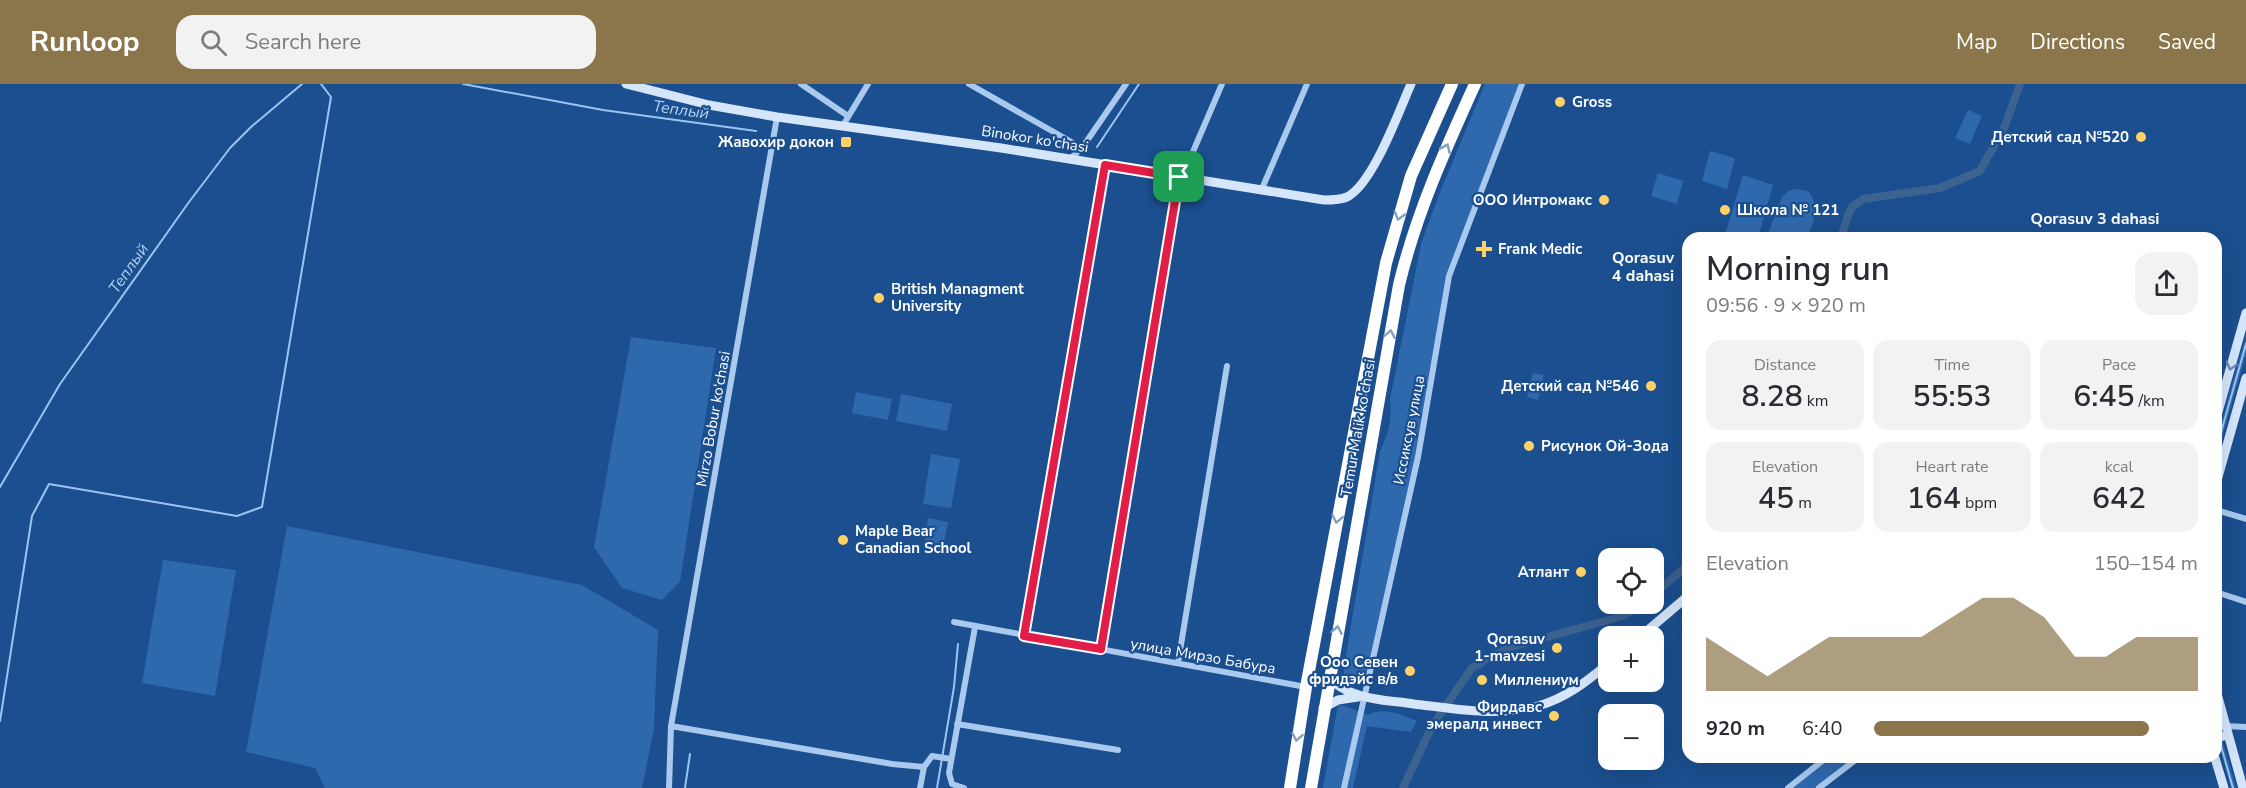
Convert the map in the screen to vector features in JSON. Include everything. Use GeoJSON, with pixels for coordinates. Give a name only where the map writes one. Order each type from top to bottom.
{"type":"FeatureCollection","features":[{"type":"Feature","properties":{"kind":"highway","name":"Temur Malik ko'chasi"},"geometry":{"type":"LineString","coordinates":[[1290,788],[1306,687],[1390,245],[1412,176],[1452,84]]}},
{"type":"Feature","properties":{"kind":"highway","name":"Temur Malik ko'chasi"},"geometry":{"type":"LineString","coordinates":[[1311,788],[1323,708],[1392,320],[1408,249],[1425,198],[1475,84]]}},
{"type":"Feature","properties":{"kind":"main road","name":"Binokor ko'chasi"},"geometry":{"type":"LineString","coordinates":[[626,84],[709,105],[842,128],[1070,159],[1324,200],[1348,196],[1359,187],[1374,165],[1411,84]]}},
{"type":"Feature","properties":{"kind":"main road"},"geometry":{"type":"LineString","coordinates":[[2222,398],[2246,313]]}},
{"type":"Feature","properties":{"kind":"main road"},"geometry":{"type":"LineString","coordinates":[[2222,463],[2246,378]]}},
{"type":"Feature","properties":{"kind":"main road"},"geometry":{"type":"LineString","coordinates":[[1653,626],[1682,601]]}},
{"type":"Feature","properties":{"kind":"main road"},"geometry":{"type":"LineString","coordinates":[[1329,677],[1345,690],[1366,697],[1487,712],[1537,706],[1571,692],[1598,672]]}},
{"type":"Feature","properties":{"kind":"main road"},"geometry":{"type":"LineString","coordinates":[[1323,708],[1338,700],[1366,697]]}},
{"type":"Feature","properties":{"kind":"main road"},"geometry":{"type":"LineString","coordinates":[[2222,712],[2242,788]]}},
{"type":"Feature","properties":{"kind":"main road"},"geometry":{"type":"LineString","coordinates":[[2222,734],[2227,730]]}},
{"type":"Feature","properties":{"kind":"main road"},"geometry":{"type":"LineString","coordinates":[[2217,763],[2224,788]]}},
{"type":"Feature","properties":{"kind":"street"},"geometry":{"type":"LineString","coordinates":[[801,84],[848,116]]}},
{"type":"Feature","properties":{"kind":"street"},"geometry":{"type":"LineString","coordinates":[[842,128],[868,84]]}},
{"type":"Feature","properties":{"kind":"street"},"geometry":{"type":"LineString","coordinates":[[969,84],[1082,148]]}},
{"type":"Feature","properties":{"kind":"street"},"geometry":{"type":"LineString","coordinates":[[1070,159],[1082,148],[1126,84]]}},
{"type":"Feature","properties":{"kind":"street"},"geometry":{"type":"LineString","coordinates":[[1101,649],[1182,177],[1222,84]]}},
{"type":"Feature","properties":{"kind":"street"},"geometry":{"type":"LineString","coordinates":[[1260,191],[1307,84]]}},
{"type":"Feature","properties":{"kind":"street","name":"Иссиксув улица"},"geometry":{"type":"LineString","coordinates":[[1344,788],[1418,457],[1449,276],[1522,84]]}},
{"type":"Feature","properties":{"kind":"street","name":"Mirzo Bobur ko‘chasi"},"geometry":{"type":"LineString","coordinates":[[669,788],[671,726],[777,117]]}},
{"type":"Feature","properties":{"kind":"street"},"geometry":{"type":"LineString","coordinates":[[1024,636],[1105,165]]}},
{"type":"Feature","properties":{"kind":"street"},"geometry":{"type":"LineString","coordinates":[[1178,663],[1227,366]]}},
{"type":"Feature","properties":{"kind":"street"},"geometry":{"type":"LineString","coordinates":[[2236,413],[2246,416]]}},
{"type":"Feature","properties":{"kind":"street"},"geometry":{"type":"LineString","coordinates":[[2222,512],[2246,519]]}},
{"type":"Feature","properties":{"kind":"street"},"geometry":{"type":"LineString","coordinates":[[2222,594],[2246,602]]}},
{"type":"Feature","properties":{"kind":"street","name":"улица Мирзо Бабура"},"geometry":{"type":"LineString","coordinates":[[954,622],[1306,687]]}},
{"type":"Feature","properties":{"kind":"street"},"geometry":{"type":"LineString","coordinates":[[964,788],[955,786],[950,781],[951,759],[975,627]]}},
{"type":"Feature","properties":{"kind":"street"},"geometry":{"type":"LineString","coordinates":[[957,724],[1118,750]]}},
{"type":"Feature","properties":{"kind":"street"},"geometry":{"type":"LineString","coordinates":[[671,726],[892,764],[924,767]]}},
{"type":"Feature","properties":{"kind":"street"},"geometry":{"type":"LineString","coordinates":[[2227,730],[2246,727]]}},
{"type":"Feature","properties":{"kind":"street"},"geometry":{"type":"LineString","coordinates":[[920,788],[924,767],[932,756],[951,759]]}},
{"type":"Feature","properties":{"kind":"street"},"geometry":{"type":"LineString","coordinates":[[1788,788],[1820,763]]}},
{"type":"Feature","properties":{"kind":"street"},"geometry":{"type":"LineString","coordinates":[[1819,788],[1852,763]]}},
{"type":"Feature","properties":{"kind":"shaded area"},"geometry":{"type":"Polygon","coordinates":[[[1485,84],[1521,84],[1456,255],[1418,457],[1370,673],[1363,683],[1344,680],[1344,668],[1380,451],[1389,426],[1390,399],[1421,244],[1485,84]]]}},
{"type":"Feature","properties":{"kind":"shaded area"},"geometry":{"type":"Polygon","coordinates":[[[1968,110],[1982,116],[1970,144],[1955,138],[1968,110]]]}},
{"type":"Feature","properties":{"kind":"shaded area"},"geometry":{"type":"Polygon","coordinates":[[[1710,151],[1735,158],[1727,189],[1702,181],[1710,151]]]}},
{"type":"Feature","properties":{"kind":"shaded area"},"geometry":{"type":"Polygon","coordinates":[[[1658,173],[1683,181],[1677,204],[1651,196],[1658,173]]]}},
{"type":"Feature","properties":{"kind":"shaded area"},"geometry":{"type":"Polygon","coordinates":[[[1743,175],[1773,185],[1760,232],[1726,232],[1743,175]]]}},
{"type":"Feature","properties":{"kind":"shaded area"},"geometry":{"type":"Polygon","coordinates":[[[1794,189],[1808,191],[1812,197],[1815,214],[1809,232],[1768,232],[1782,197],[1794,189]]]}},
{"type":"Feature","properties":{"kind":"shaded area"},"geometry":{"type":"Polygon","coordinates":[[[2246,335],[2246,354],[2222,439],[2222,420],[2246,335]]]}},
{"type":"Feature","properties":{"kind":"shaded area"},"geometry":{"type":"Polygon","coordinates":[[[631,337],[716,348],[680,582],[662,600],[622,588],[594,547],[631,337]]]}},
{"type":"Feature","properties":{"kind":"shaded area"},"geometry":{"type":"Polygon","coordinates":[[[1533,373],[1544,375],[1538,400],[1527,397],[1533,373]]]}},
{"type":"Feature","properties":{"kind":"shaded area"},"geometry":{"type":"Polygon","coordinates":[[[856,392],[892,399],[888,420],[852,413],[856,392]]]}},
{"type":"Feature","properties":{"kind":"shaded area"},"geometry":{"type":"Polygon","coordinates":[[[901,394],[952,404],[947,431],[896,421],[901,394]]]}},
{"type":"Feature","properties":{"kind":"shaded area"},"geometry":{"type":"Polygon","coordinates":[[[931,454],[960,459],[951,508],[923,504],[931,454]]]}},
{"type":"Feature","properties":{"kind":"shaded area"},"geometry":{"type":"Polygon","coordinates":[[[928,518],[948,522],[942,555],[923,552],[928,518]]]}},
{"type":"Feature","properties":{"kind":"shaded area"},"geometry":{"type":"Polygon","coordinates":[[[287,526],[582,585],[658,630],[654,728],[642,788],[325,788],[315,768],[246,752],[287,526]]]}},
{"type":"Feature","properties":{"kind":"shaded area"},"geometry":{"type":"Polygon","coordinates":[[[163,560],[236,570],[215,696],[142,683],[163,560]]]}},
{"type":"Feature","properties":{"kind":"shaded area"},"geometry":{"type":"Polygon","coordinates":[[[1338,705],[1368,715],[1387,711],[1417,721],[1411,732],[1367,726],[1353,788],[1323,788],[1338,705]]]}},
{"type":"Feature","properties":{"kind":"shaded area"},"geometry":{"type":"Polygon","coordinates":[[[2222,739],[2236,788],[2231,788],[2222,756],[2222,739]]]}},
{"type":"Feature","properties":{"kind":"shaded area"},"geometry":{"type":"Polygon","coordinates":[[[1820,763],[1852,763],[1819,788],[1788,788],[1820,763]]]}},
{"type":"Feature","properties":{"kind":"waterway","name":"Теплый"},"geometry":{"type":"LineString","coordinates":[[0,487],[60,384],[189,202],[230,148],[302,84]]}},
{"type":"Feature","properties":{"kind":"waterway"},"geometry":{"type":"LineString","coordinates":[[0,721],[32,516],[49,484],[237,516],[262,507],[331,97],[321,84]]}},
{"type":"Feature","properties":{"kind":"waterway","name":"Теплый"},"geometry":{"type":"LineString","coordinates":[[463,84],[603,110],[756,131]]}},
{"type":"Feature","properties":{"kind":"waterway"},"geometry":{"type":"LineString","coordinates":[[1097,147],[1139,84]]}},
{"type":"Feature","properties":{"kind":"waterway"},"geometry":{"type":"LineString","coordinates":[[1843,232],[1852,207],[1863,199],[1940,188],[1980,171],[2005,126],[2020,84]]}},
{"type":"Feature","properties":{"kind":"waterway"},"geometry":{"type":"LineString","coordinates":[[2222,429],[2246,344]]}},
{"type":"Feature","properties":{"kind":"waterway"},"geometry":{"type":"LineString","coordinates":[[1664,586],[1682,570]]}},
{"type":"Feature","properties":{"kind":"waterway"},"geometry":{"type":"LineString","coordinates":[[1403,788],[1431,728],[1471,669],[1511,647],[1626,614]]}},
{"type":"Feature","properties":{"kind":"waterway"},"geometry":{"type":"LineString","coordinates":[[937,788],[954,687],[958,644]]}},
{"type":"Feature","properties":{"kind":"waterway"},"geometry":{"type":"LineString","coordinates":[[2222,750],[2233,788]]}},
{"type":"Feature","properties":{"kind":"waterway"},"geometry":{"type":"LineString","coordinates":[[685,788],[690,754]]}},
{"type":"Feature","properties":{"kind":"place","name":"Gross"},"geometry":{"type":"Point","coordinates":[1560,102]}},
{"type":"Feature","properties":{"kind":"place","name":"Детский сад №520"},"geometry":{"type":"Point","coordinates":[2141,137]}},
{"type":"Feature","properties":{"kind":"place","name":"Жавохир докон"},"geometry":{"type":"Point","coordinates":[846,142]}},
{"type":"Feature","properties":{"kind":"place","name":"ООО Интромакс"},"geometry":{"type":"Point","coordinates":[1604,200]}},
{"type":"Feature","properties":{"kind":"place","name":"Школа № 121"},"geometry":{"type":"Point","coordinates":[1725,210]}},
{"type":"Feature","properties":{"kind":"place","name":"Frank Medic"},"geometry":{"type":"Point","coordinates":[1484,249]}},
{"type":"Feature","properties":{"kind":"place","name":"British Managment University"},"geometry":{"type":"Point","coordinates":[879,298]}},
{"type":"Feature","properties":{"kind":"place","name":"Детский сад №546"},"geometry":{"type":"Point","coordinates":[1651,386]}},
{"type":"Feature","properties":{"kind":"place","name":"Рисунок Ой-Зода"},"geometry":{"type":"Point","coordinates":[1529,446]}},
{"type":"Feature","properties":{"kind":"place","name":"Maple Bear Canadian School"},"geometry":{"type":"Point","coordinates":[843,540]}},
{"type":"Feature","properties":{"kind":"place","name":"Атлант"},"geometry":{"type":"Point","coordinates":[1581,572]}},
{"type":"Feature","properties":{"kind":"place","name":"Qorasuv 1-mavzesi"},"geometry":{"type":"Point","coordinates":[1557,648]}},
{"type":"Feature","properties":{"kind":"place","name":"Ооо Севен фридэйс в/в"},"geometry":{"type":"Point","coordinates":[1410,671]}},
{"type":"Feature","properties":{"kind":"place","name":"Миллениум"},"geometry":{"type":"Point","coordinates":[1482,680]}},
{"type":"Feature","properties":{"kind":"place","name":"Фирдавс эмералд инвест"},"geometry":{"type":"Point","coordinates":[1554,716]}},
{"type":"Feature","properties":{"kind":"district","name":"Qorasuv 3 dahasi"},"geometry":{"type":"Point","coordinates":[2095,218]}},
{"type":"Feature","properties":{"kind":"district","name":"Qorasuv 4 dahasi"},"geometry":{"type":"Point","coordinates":[1643,266]}},
{"type":"Feature","properties":{"kind":"route"},"geometry":{"type":"LineString","coordinates":[[1105,165],[1179,177],[1101,649],[1024,636],[1105,165]]}}]}
